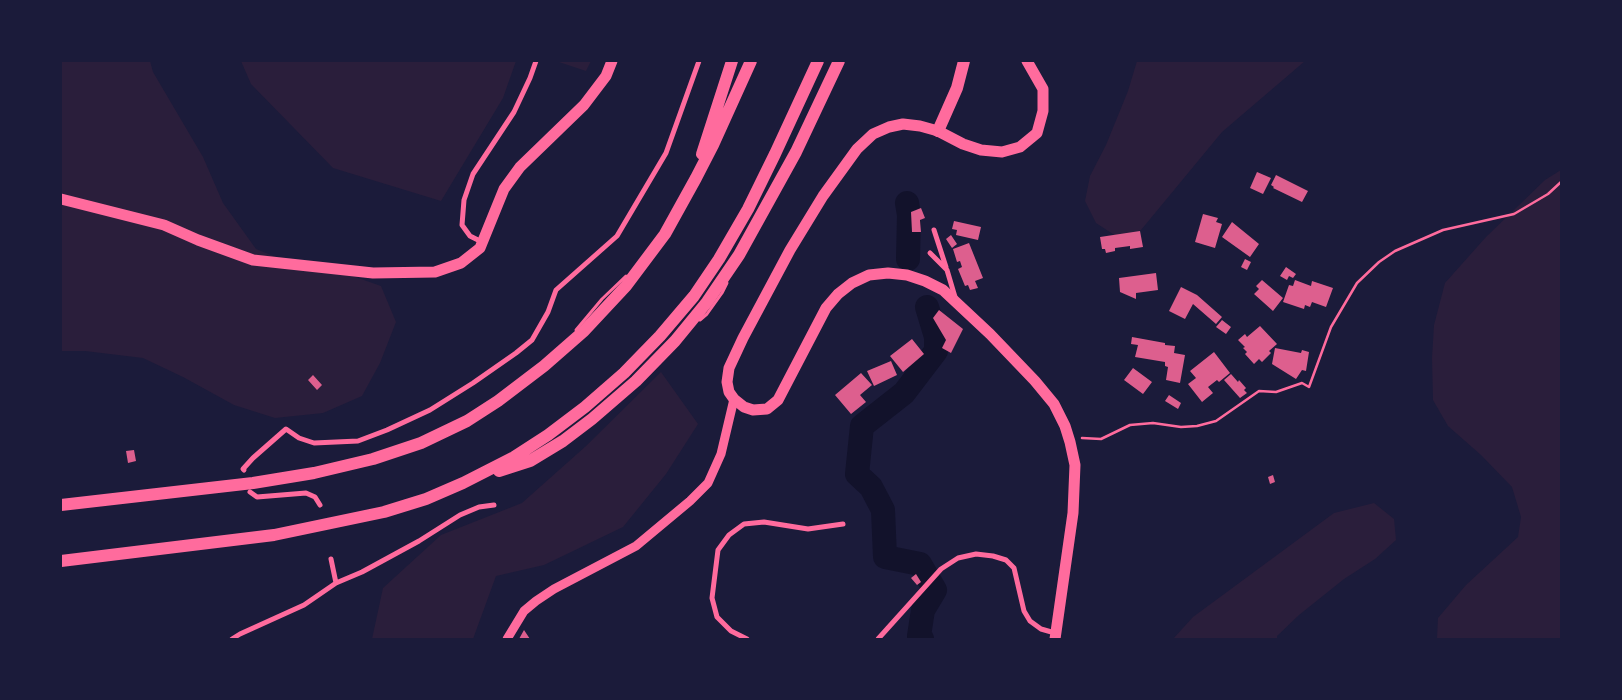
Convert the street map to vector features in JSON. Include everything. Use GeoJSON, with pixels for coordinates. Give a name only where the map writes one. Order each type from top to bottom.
{"type":"FeatureCollection","features":[{"type":"Feature","properties":{"kind":"highway"},"geometry":{"type":"LineString","coordinates":[[696,178],[702,153],[732,61]]}},
{"type":"Feature","properties":{"kind":"highway"},"geometry":{"type":"LineString","coordinates":[[61,505],[253,483],[314,473],[374,459],[421,443],[467,421],[498,401],[544,366],[584,331],[626,286],[665,234],[713,145],[752,61]]}},
{"type":"Feature","properties":{"kind":"highway"},"geometry":{"type":"LineString","coordinates":[[463,483],[514,457],[548,435],[585,407],[624,373],[660,336],[694,296],[748,209],[818,61]]}},
{"type":"Feature","properties":{"kind":"highway"},"geometry":{"type":"LineString","coordinates":[[61,561],[274,535],[384,512],[530,461],[563,441],[636,381],[675,341],[707,302],[739,255],[796,152],[839,61]]}},
{"type":"Feature","properties":{"kind":"highway"},"geometry":{"type":"LineString","coordinates":[[938,131],[956,88],[964,61]]}},
{"type":"Feature","properties":{"kind":"highway"},"geometry":{"type":"LineString","coordinates":[[774,189],[808,83]]}},
{"type":"Feature","properties":{"kind":"main road"},"geometry":{"type":"LineString","coordinates":[[61,199],[164,225],[212,246],[253,260],[373,273],[435,272],[461,263],[480,248],[504,189],[520,166],[584,105],[606,76],[612,61]]}},
{"type":"Feature","properties":{"kind":"main road"},"geometry":{"type":"LineString","coordinates":[[1027,61],[1043,89],[1044,111],[1037,133],[1020,147],[1002,152],[982,150],[963,144],[938,131],[903,124],[889,127],[874,134],[857,148],[823,196],[790,250],[742,338],[729,368],[727,382],[728,392],[744,406],[753,410],[767,409],[778,400],[826,308],[838,294],[852,283],[869,276],[888,273],[907,275],[943,290],[1036,381],[1054,404],[1065,426],[1075,465],[1073,513],[1055,636]]}},
{"type":"Feature","properties":{"kind":"street"},"geometry":{"type":"LineString","coordinates":[[483,243],[470,236],[462,225],[464,200],[473,174],[514,112],[536,61]]}},
{"type":"Feature","properties":{"kind":"street"},"geometry":{"type":"LineString","coordinates":[[244,470],[243,468],[253,458],[286,429],[299,438],[314,444],[358,440],[386,430],[430,410],[466,388],[532,340],[548,312],[556,290],[617,236],[666,153],[699,61]]}},
{"type":"Feature","properties":{"kind":"street"},"geometry":{"type":"LineString","coordinates":[[934,230],[948,270],[956,302]]}},
{"type":"Feature","properties":{"kind":"street"},"geometry":{"type":"LineString","coordinates":[[930,253],[948,270]]}},
{"type":"Feature","properties":{"kind":"street"},"geometry":{"type":"LineString","coordinates":[[507,639],[524,611],[536,601],[554,589],[636,546],[690,501],[708,483],[721,454],[734,398]]}},
{"type":"Feature","properties":{"kind":"street"},"geometry":{"type":"LineString","coordinates":[[250,492],[257,497],[306,493],[315,497],[320,505]]}},
{"type":"Feature","properties":{"kind":"street"},"geometry":{"type":"LineString","coordinates":[[232,639],[304,605],[336,583],[362,572],[460,515],[479,507],[494,505]]}},
{"type":"Feature","properties":{"kind":"street"},"geometry":{"type":"LineString","coordinates":[[747,639],[731,631],[717,617],[712,598],[718,550],[729,535],[744,524],[764,522],[808,529],[843,524]]}},
{"type":"Feature","properties":{"kind":"street"},"geometry":{"type":"LineString","coordinates":[[878,639],[941,569],[958,558],[976,554],[1006,560],[1014,568],[1024,611],[1030,621],[1055,636]]}},
{"type":"Feature","properties":{"kind":"street"},"geometry":{"type":"LineString","coordinates":[[331,559],[336,583]]}},
{"type":"Feature","properties":{"kind":"lane"},"geometry":{"type":"LineString","coordinates":[[634,268],[665,234]]}},
{"type":"Feature","properties":{"kind":"lane"},"geometry":{"type":"LineString","coordinates":[[498,401],[565,342],[588,317],[602,298],[628,275]]}},
{"type":"Feature","properties":{"kind":"path"},"geometry":{"type":"LineString","coordinates":[[1070,442],[1081,438],[1101,439],[1130,426],[1154,424],[1181,428],[1197,426],[1216,421],[1259,391],[1276,392],[1302,383],[1309,388],[1331,327],[1357,283],[1378,262],[1395,251],[1443,230],[1514,214],[1548,194],[1561,182]]}},
{"type":"Feature","properties":{"kind":"shaded area"},"geometry":{"type":"Polygon","coordinates":[[[61,61],[150,61],[153,72],[203,157],[223,203],[256,249],[296,265],[344,273],[381,286],[396,322],[380,363],[362,396],[323,413],[275,418],[234,405],[143,358],[85,351],[61,351],[61,61]]]}},
{"type":"Feature","properties":{"kind":"shaded area"},"geometry":{"type":"Polygon","coordinates":[[[241,61],[516,61],[503,98],[441,201],[333,168],[251,84],[241,61]]]}},
{"type":"Feature","properties":{"kind":"shaded area"},"geometry":{"type":"Polygon","coordinates":[[[556,61],[591,61],[586,71],[556,61]]]}},
{"type":"Feature","properties":{"kind":"shaded area"},"geometry":{"type":"Polygon","coordinates":[[[1137,61],[1305,61],[1222,132],[1141,230],[1119,238],[1096,223],[1085,201],[1090,176],[1106,145],[1128,91],[1137,61]]]}},
{"type":"Feature","properties":{"kind":"shaded area"},"geometry":{"type":"Polygon","coordinates":[[[1561,170],[1561,639],[1437,639],[1438,618],[1466,585],[1518,537],[1521,517],[1512,487],[1481,455],[1448,426],[1433,400],[1432,358],[1434,325],[1445,283],[1486,237],[1545,180],[1561,170]]]}},
{"type":"Feature","properties":{"kind":"shaded area"},"geometry":{"type":"Polygon","coordinates":[[[661,372],[698,424],[666,474],[623,527],[544,565],[496,576],[473,639],[372,639],[383,588],[441,535],[522,503],[586,446],[661,372]]]}},
{"type":"Feature","properties":{"kind":"shaded area"},"geometry":{"type":"Polygon","coordinates":[[[1374,503],[1394,519],[1396,540],[1375,559],[1344,579],[1299,615],[1277,636],[1277,639],[1173,639],[1193,617],[1334,513],[1374,503]]]}},
{"type":"Feature","properties":{"kind":"building"},"geometry":{"type":"Polygon","coordinates":[[[1257,172],[1271,178],[1263,194],[1250,188],[1257,172]]]}},
{"type":"Feature","properties":{"kind":"building"},"geometry":{"type":"Polygon","coordinates":[[[1276,175],[1308,191],[1302,202],[1273,188],[1271,185],[1276,175]]]}},
{"type":"Feature","properties":{"kind":"building"},"geometry":{"type":"Polygon","coordinates":[[[921,208],[925,218],[920,220],[921,232],[912,232],[911,212],[921,208]]]}},
{"type":"Feature","properties":{"kind":"building"},"geometry":{"type":"Polygon","coordinates":[[[1203,214],[1218,218],[1216,222],[1222,224],[1215,248],[1195,242],[1203,214]]]}},
{"type":"Feature","properties":{"kind":"building"},"geometry":{"type":"Polygon","coordinates":[[[954,221],[981,227],[978,240],[956,235],[957,230],[952,229],[954,221]]]}},
{"type":"Feature","properties":{"kind":"building"},"geometry":{"type":"Polygon","coordinates":[[[1232,222],[1259,244],[1250,257],[1222,237],[1232,222]]]}},
{"type":"Feature","properties":{"kind":"building"},"geometry":{"type":"Polygon","coordinates":[[[1140,231],[1143,247],[1130,249],[1130,246],[1115,248],[1115,251],[1106,253],[1105,249],[1102,249],[1100,237],[1140,231]]]}},
{"type":"Feature","properties":{"kind":"building"},"geometry":{"type":"Polygon","coordinates":[[[951,235],[957,244],[952,248],[946,239],[951,235]]]}},
{"type":"Feature","properties":{"kind":"building"},"geometry":{"type":"Polygon","coordinates":[[[969,243],[983,278],[975,281],[978,288],[970,290],[968,285],[965,286],[958,269],[962,267],[960,261],[957,262],[953,249],[969,243]]]}},
{"type":"Feature","properties":{"kind":"building"},"geometry":{"type":"Polygon","coordinates":[[[1245,259],[1251,262],[1247,270],[1241,267],[1245,259]]]}},
{"type":"Feature","properties":{"kind":"building"},"geometry":{"type":"Polygon","coordinates":[[[1286,267],[1296,274],[1293,278],[1289,276],[1287,280],[1280,276],[1286,267]]]}},
{"type":"Feature","properties":{"kind":"building"},"geometry":{"type":"Polygon","coordinates":[[[1156,273],[1158,290],[1136,293],[1136,299],[1120,292],[1119,278],[1156,273]]]}},
{"type":"Feature","properties":{"kind":"building"},"geometry":{"type":"Polygon","coordinates":[[[1262,280],[1283,298],[1273,311],[1254,294],[1259,289],[1256,286],[1262,280]]]}},
{"type":"Feature","properties":{"kind":"building"},"geometry":{"type":"Polygon","coordinates":[[[1295,280],[1311,286],[1312,281],[1333,288],[1326,307],[1312,302],[1310,307],[1305,305],[1304,309],[1283,302],[1289,285],[1293,286],[1295,280]]]}},
{"type":"Feature","properties":{"kind":"building"},"geometry":{"type":"Polygon","coordinates":[[[1181,287],[1197,295],[1222,317],[1216,324],[1193,304],[1185,319],[1169,311],[1181,287]]]}},
{"type":"Feature","properties":{"kind":"building"},"geometry":{"type":"Polygon","coordinates":[[[939,310],[963,329],[951,353],[942,348],[946,340],[933,318],[939,310]]]}},
{"type":"Feature","properties":{"kind":"building"},"geometry":{"type":"Polygon","coordinates":[[[1222,320],[1231,327],[1226,334],[1216,327],[1222,320]]]}},
{"type":"Feature","properties":{"kind":"building"},"geometry":{"type":"Polygon","coordinates":[[[1260,326],[1277,344],[1269,351],[1271,353],[1262,362],[1259,359],[1254,364],[1245,354],[1247,352],[1243,348],[1245,347],[1238,340],[1245,334],[1247,337],[1260,326]]]}},
{"type":"Feature","properties":{"kind":"building"},"geometry":{"type":"Polygon","coordinates":[[[1132,337],[1175,346],[1174,353],[1185,355],[1180,383],[1166,380],[1168,367],[1165,366],[1165,362],[1135,357],[1138,345],[1131,344],[1132,337]]]}},
{"type":"Feature","properties":{"kind":"building"},"geometry":{"type":"Polygon","coordinates":[[[912,339],[924,354],[903,372],[890,356],[912,339]]]}},
{"type":"Feature","properties":{"kind":"building"},"geometry":{"type":"Polygon","coordinates":[[[1275,348],[1301,353],[1302,350],[1309,352],[1306,371],[1302,370],[1296,379],[1272,364],[1275,348]]]}},
{"type":"Feature","properties":{"kind":"building"},"geometry":{"type":"Polygon","coordinates":[[[1214,352],[1230,373],[1219,382],[1217,380],[1208,387],[1213,393],[1202,402],[1188,384],[1196,378],[1190,371],[1214,352]]]}},
{"type":"Feature","properties":{"kind":"building"},"geometry":{"type":"Polygon","coordinates":[[[891,361],[897,375],[874,386],[867,371],[891,361]]]}},
{"type":"Feature","properties":{"kind":"building"},"geometry":{"type":"Polygon","coordinates":[[[1133,368],[1152,382],[1143,394],[1124,380],[1133,368]]]}},
{"type":"Feature","properties":{"kind":"building"},"geometry":{"type":"Polygon","coordinates":[[[861,373],[872,385],[860,395],[866,402],[851,414],[835,395],[861,373]]]}},
{"type":"Feature","properties":{"kind":"building"},"geometry":{"type":"Polygon","coordinates":[[[1231,374],[1246,388],[1244,390],[1247,393],[1240,398],[1224,380],[1231,374]]]}},
{"type":"Feature","properties":{"kind":"building"},"geometry":{"type":"Polygon","coordinates":[[[313,375],[322,385],[317,390],[308,380],[313,375]]]}},
{"type":"Feature","properties":{"kind":"building"},"geometry":{"type":"Polygon","coordinates":[[[1169,395],[1181,403],[1178,409],[1165,401],[1169,395]]]}},
{"type":"Feature","properties":{"kind":"building"},"geometry":{"type":"Polygon","coordinates":[[[134,450],[136,461],[128,463],[126,451],[134,450]]]}},
{"type":"Feature","properties":{"kind":"building"},"geometry":{"type":"Polygon","coordinates":[[[1273,475],[1275,482],[1270,484],[1268,477],[1273,475]]]}},
{"type":"Feature","properties":{"kind":"building"},"geometry":{"type":"Polygon","coordinates":[[[916,574],[921,582],[917,585],[911,578],[916,574]]]}},
{"type":"Feature","properties":{"kind":"building"},"geometry":{"type":"Polygon","coordinates":[[[524,630],[530,639],[519,639],[524,630]]]}},
{"type":"Feature","properties":{"kind":"waterway"},"geometry":{"type":"LineString","coordinates":[[907,203],[909,215],[908,259]]}},
{"type":"Feature","properties":{"kind":"waterway"},"geometry":{"type":"LineString","coordinates":[[922,639],[919,636],[923,610],[935,590],[920,564],[885,557],[883,510],[871,487],[857,474],[862,426],[904,393],[936,351],[936,337],[927,307]]}}]}
